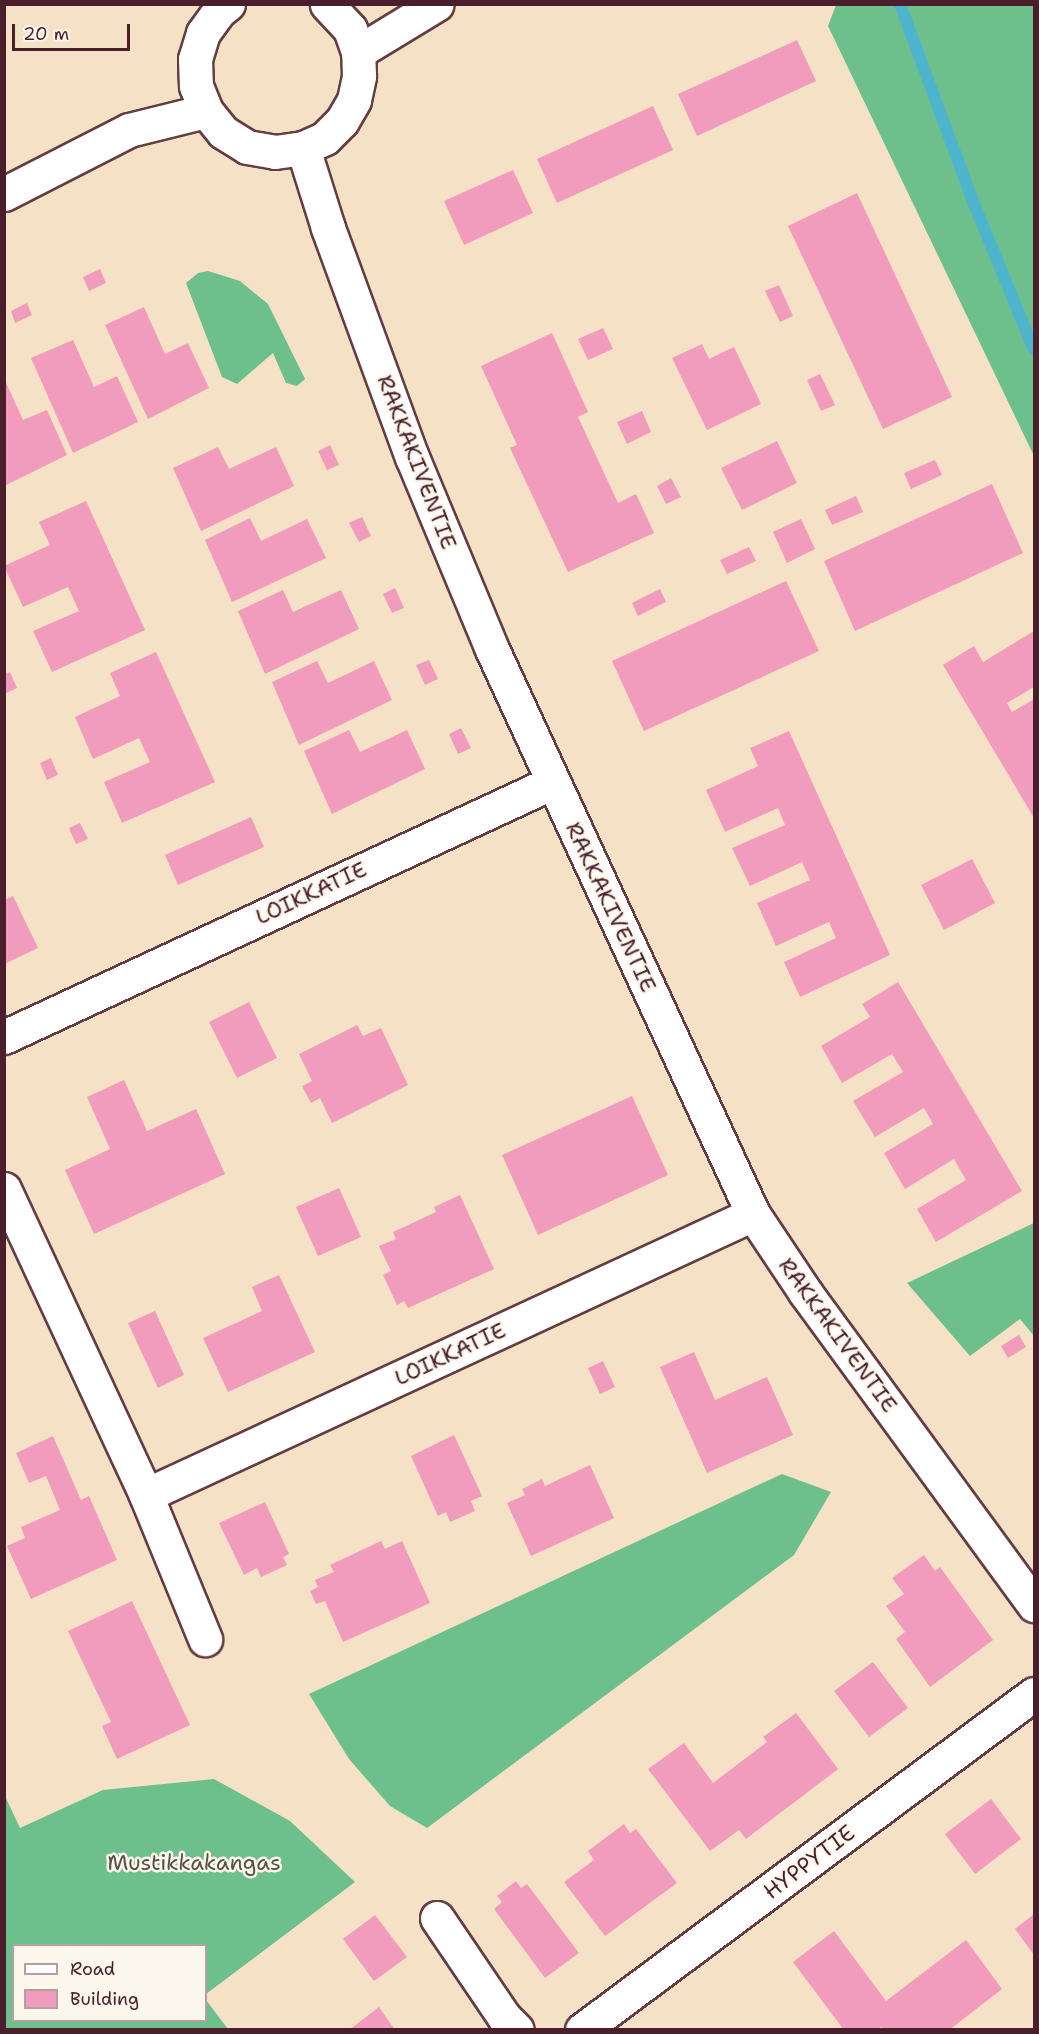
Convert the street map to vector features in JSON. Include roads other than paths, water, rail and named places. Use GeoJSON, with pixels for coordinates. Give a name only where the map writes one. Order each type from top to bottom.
{"type":"FeatureCollection","features":[{"type":"Feature","properties":{"kind":"street"},"geometry":{"type":"LineString","coordinates":[[228,4],[219,11],[204,33],[195,58],[196,86],[206,111],[223,132],[248,147],[275,152],[303,148],[325,138],[342,121],[354,100],[359,76],[358,52],[350,29],[327,4]]}},
{"type":"Feature","properties":{"kind":"street"},"geometry":{"type":"LineString","coordinates":[[358,52],[437,4]]}},
{"type":"Feature","properties":{"kind":"street"},"geometry":{"type":"LineString","coordinates":[[4,194],[129,130],[206,111]]}},
{"type":"Feature","properties":{"kind":"street","name":"RAKKAKIVENTIE"},"geometry":{"type":"LineString","coordinates":[[303,148],[328,228],[412,457],[491,647],[753,1214],[805,1292],[1035,1605]]}},
{"type":"Feature","properties":{"kind":"street","name":"LOIKKATIE"},"geometry":{"type":"LineString","coordinates":[[4,1037],[553,782]]}},
{"type":"Feature","properties":{"kind":"street"},"geometry":{"type":"LineString","coordinates":[[4,1189],[146,1495],[205,1639]]}},
{"type":"Feature","properties":{"kind":"street","name":"LOIKKATIE"},"geometry":{"type":"LineString","coordinates":[[146,1495],[753,1214]]}},
{"type":"Feature","properties":{"kind":"street","name":"HYPPYTIE"},"geometry":{"type":"LineString","coordinates":[[582,2030],[1035,1694]]}},
{"type":"Feature","properties":{"kind":"street"},"geometry":{"type":"LineString","coordinates":[[437,1918],[504,2017],[517,2030]]}},
{"type":"Feature","properties":{"kind":"waterway"},"geometry":{"type":"LineString","coordinates":[[900,4],[972,199],[1034,350]]}},
{"type":"Feature","properties":{"kind":"park label","name":"Mustikkakangas"},"geometry":{"type":"Point","coordinates":[194,1863]}}]}
